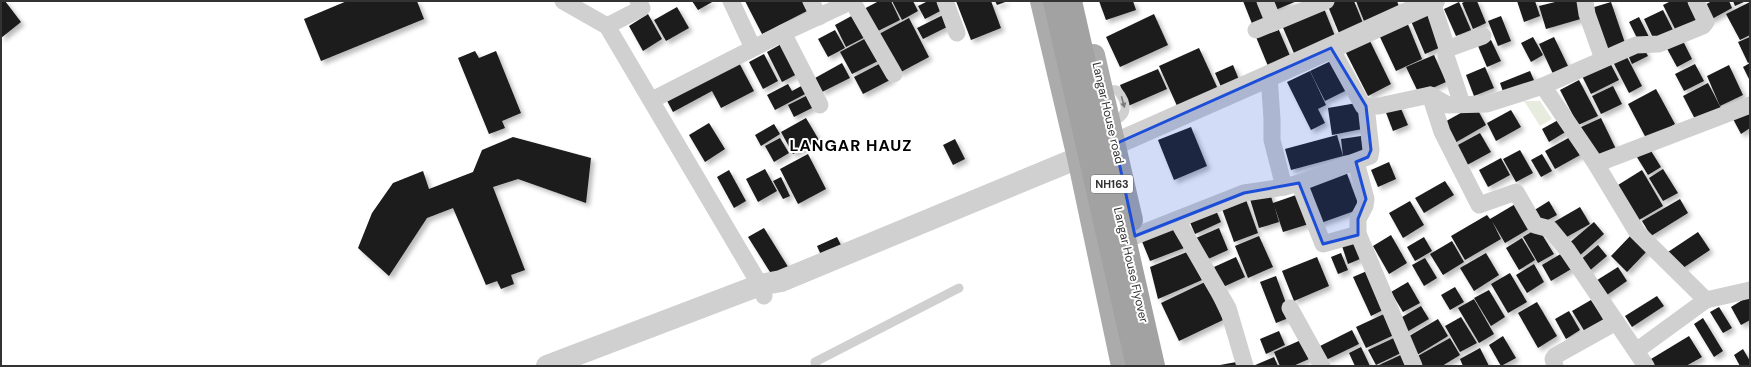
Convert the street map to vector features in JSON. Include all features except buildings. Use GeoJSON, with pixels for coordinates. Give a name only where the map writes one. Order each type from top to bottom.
{"type":"FeatureCollection","features":[{"type":"Feature","properties":{"kind":"highway","name":"Langar House Flyover"},"geometry":{"type":"LineString","coordinates":[[1078,3],[1154,366]]}},
{"type":"Feature","properties":{"kind":"highway","name":"Langar House Flyover"},"geometry":{"type":"LineString","coordinates":[[1047,7],[1137,366]]}},
{"type":"Feature","properties":{"kind":"main road"},"geometry":{"type":"LineString","coordinates":[[1078,3],[1047,7],[1122,366]]}},
{"type":"Feature","properties":{"kind":"main road","name":"Langar House road"},"geometry":{"type":"LineString","coordinates":[[1078,3],[1116,144],[1164,366]]}},
{"type":"Feature","properties":{"kind":"main road"},"geometry":{"type":"LineString","coordinates":[[1101,262],[1137,245]]}},
{"type":"Feature","properties":{"kind":"street"},"geometry":{"type":"LineString","coordinates":[[563,1],[607,26],[652,100],[762,291]]}},
{"type":"Feature","properties":{"kind":"street"},"geometry":{"type":"LineString","coordinates":[[607,26],[642,8],[638,1]]}},
{"type":"Feature","properties":{"kind":"street"},"geometry":{"type":"LineString","coordinates":[[730,1],[754,48]]}},
{"type":"Feature","properties":{"kind":"street"},"geometry":{"type":"LineString","coordinates":[[811,1],[819,17]]}},
{"type":"Feature","properties":{"kind":"street"},"geometry":{"type":"LineString","coordinates":[[652,100],[783,33],[852,1],[894,74]]}},
{"type":"Feature","properties":{"kind":"street"},"geometry":{"type":"LineString","coordinates":[[945,1],[957,33]]}},
{"type":"Feature","properties":{"kind":"street"},"geometry":{"type":"LineString","coordinates":[[1265,1],[1274,23]]}},
{"type":"Feature","properties":{"kind":"street"},"geometry":{"type":"LineString","coordinates":[[1256,30],[1326,1]]}},
{"type":"Feature","properties":{"kind":"street"},"geometry":{"type":"LineString","coordinates":[[1585,1],[1587,14],[1603,59]]}},
{"type":"Feature","properties":{"kind":"street"},"geometry":{"type":"LineString","coordinates":[[1331,48],[1364,106],[1379,106],[1430,96],[1448,105],[1487,104],[1543,86],[1636,45],[1659,44],[1703,26],[1706,22],[1696,1]]}},
{"type":"Feature","properties":{"kind":"street"},"geometry":{"type":"LineString","coordinates":[[1116,144],[1430,2],[1448,49],[1447,58],[1462,104]]}},
{"type":"Feature","properties":{"kind":"street"},"geometry":{"type":"LineString","coordinates":[[783,33],[820,105]]}},
{"type":"Feature","properties":{"kind":"street"},"geometry":{"type":"LineString","coordinates":[[1448,49],[1483,36]]}},
{"type":"Feature","properties":{"kind":"street"},"geometry":{"type":"LineString","coordinates":[[1269,76],[1272,140],[1292,185],[1322,243],[1326,244],[1358,235]]}},
{"type":"Feature","properties":{"kind":"street"},"geometry":{"type":"LineString","coordinates":[[1543,86],[1596,164],[1637,232],[1706,300]]}},
{"type":"Feature","properties":{"kind":"street"},"geometry":{"type":"LineString","coordinates":[[1430,96],[1442,132],[1479,205],[1516,192],[1535,225],[1550,229],[1568,251],[1646,366]]}},
{"type":"Feature","properties":{"kind":"street"},"geometry":{"type":"LineString","coordinates":[[1596,164],[1750,105]]}},
{"type":"Feature","properties":{"kind":"street"},"geometry":{"type":"LineString","coordinates":[[1137,245],[1177,220],[1244,193],[1292,185],[1368,157],[1371,153],[1366,106]]}},
{"type":"Feature","properties":{"kind":"street"},"geometry":{"type":"LineString","coordinates":[[585,366],[781,282],[1078,158]]}},
{"type":"Feature","properties":{"kind":"street"},"geometry":{"type":"LineString","coordinates":[[1356,162],[1366,199],[1365,206],[1358,219],[1358,235],[1414,366]]}},
{"type":"Feature","properties":{"kind":"street"},"geometry":{"type":"LineString","coordinates":[[1177,220],[1228,308],[1245,366]]}},
{"type":"Feature","properties":{"kind":"street"},"geometry":{"type":"LineString","coordinates":[[1636,351],[1706,300],[1750,290]]}},
{"type":"Feature","properties":{"kind":"street"},"geometry":{"type":"LineString","coordinates":[[547,366],[762,291]]}},
{"type":"Feature","properties":{"kind":"street"},"geometry":{"type":"LineString","coordinates":[[1290,308],[1318,365]]}},
{"type":"Feature","properties":{"kind":"street"},"geometry":{"type":"LineString","coordinates":[[1556,366],[1553,359],[1555,356],[1616,322]]}},
{"type":"Feature","properties":{"kind":"lane"},"geometry":{"type":"LineString","coordinates":[[816,366],[815,362],[959,288]]}},
{"type":"Feature","properties":{"kind":"highlighted area"},"geometry":{"type":"Polygon","coordinates":[[[1331,48],[1366,106],[1371,150],[1368,157],[1356,162],[1366,199],[1358,219],[1358,235],[1323,244],[1299,183],[1244,193],[1135,236],[1115,144],[1331,48]]]}},
{"type":"Feature","properties":{"kind":"shaded area"},"geometry":{"type":"Polygon","coordinates":[[[1524,101],[1540,101],[1552,119],[1540,126],[1524,101]]]}},
{"type":"Feature","properties":{"kind":"district","name":"LANGAR HAUZ"},"geometry":{"type":"Point","coordinates":[851,145]}}]}
